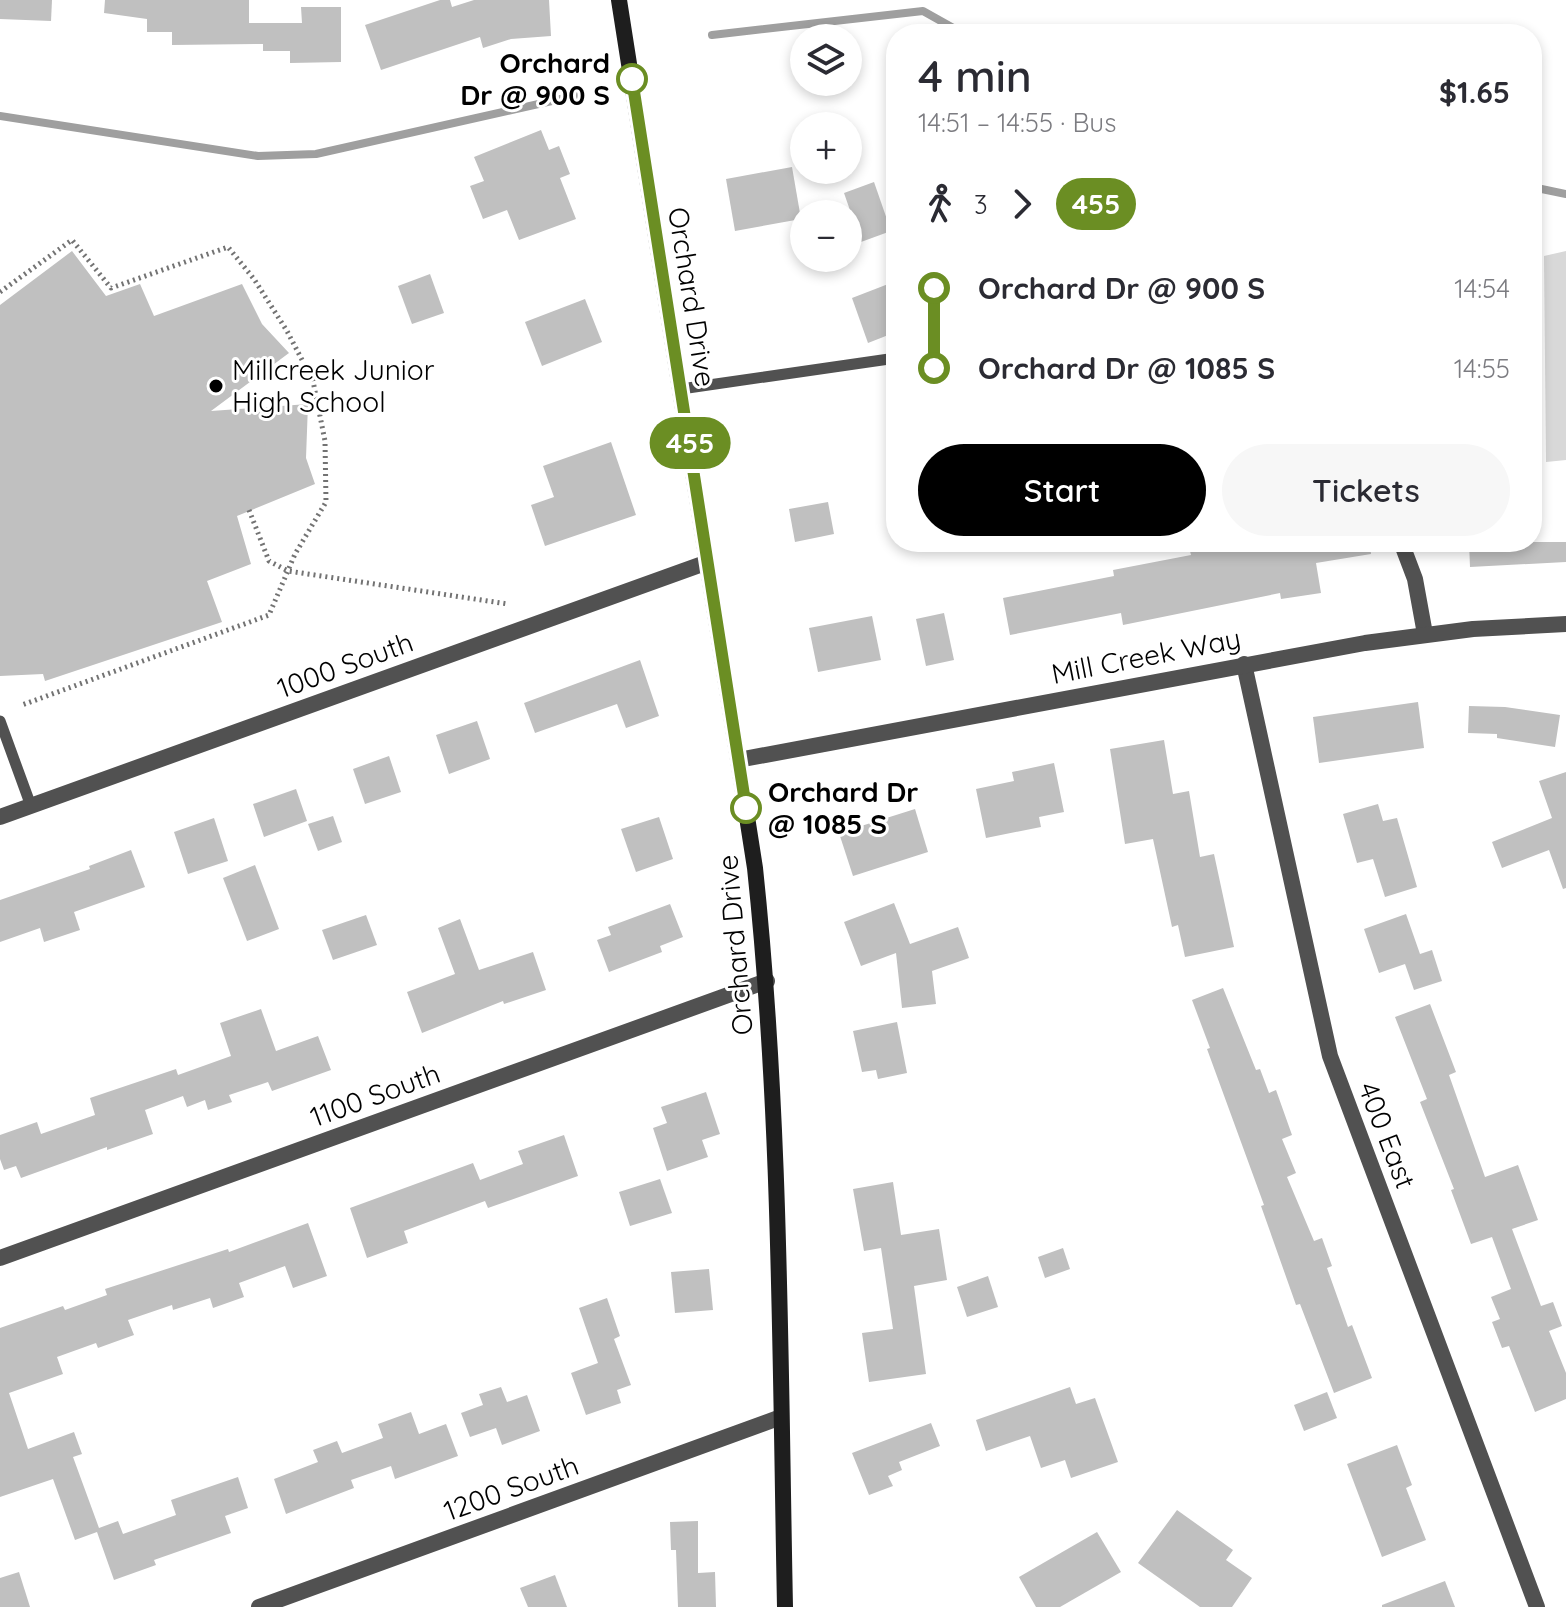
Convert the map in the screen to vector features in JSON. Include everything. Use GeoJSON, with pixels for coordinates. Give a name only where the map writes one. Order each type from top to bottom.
{"type":"FeatureCollection","features":[{"type":"Feature","properties":{"kind":"main road","name":"Orchard Drive"},"geometry":{"type":"LineString","coordinates":[[619,0],[755,868],[767,981],[778,1231],[785,1607]]}},
{"type":"Feature","properties":{"kind":"street"},"geometry":{"type":"LineString","coordinates":[[1405,552],[1415,579],[1425,634]]}},
{"type":"Feature","properties":{"kind":"street","name":"1000 South"},"geometry":{"type":"LineString","coordinates":[[0,817],[708,562]]}},
{"type":"Feature","properties":{"kind":"street","name":"Mill Creek Way"},"geometry":{"type":"LineString","coordinates":[[738,760],[1244,664],[1425,634],[1566,624]]}},
{"type":"Feature","properties":{"kind":"street","name":"400 East"},"geometry":{"type":"LineString","coordinates":[[1244,664],[1330,1056],[1537,1607]]}},
{"type":"Feature","properties":{"kind":"street","name":"1100 South"},"geometry":{"type":"LineString","coordinates":[[0,1258],[767,981]]}},
{"type":"Feature","properties":{"kind":"street","name":"1200 South"},"geometry":{"type":"LineString","coordinates":[[259,1607],[781,1417]]}},
{"type":"Feature","properties":{"kind":"lane"},"geometry":{"type":"LineString","coordinates":[[681,389],[886,359]]}},
{"type":"Feature","properties":{"kind":"lane"},"geometry":{"type":"LineString","coordinates":[[0,721],[31,806]]}},
{"type":"Feature","properties":{"kind":"path"},"geometry":{"type":"LineString","coordinates":[[0,292],[72,240],[111,288],[228,247],[254,279],[287,331],[313,381],[325,441],[326,502],[288,571],[269,615],[22,705]]}},
{"type":"Feature","properties":{"kind":"path"},"geometry":{"type":"LineString","coordinates":[[249,510],[269,561],[288,571],[508,604]]}},
{"type":"Feature","properties":{"kind":"shaded area"},"geometry":{"type":"Polygon","coordinates":[[[1566,251],[1566,460],[1546,462],[1544,256],[1566,251]]]}},
{"type":"Feature","properties":{"kind":"building"},"geometry":{"type":"Polygon","coordinates":[[[0,0],[52,0],[51,21],[0,19],[0,0]]]}},
{"type":"Feature","properties":{"kind":"building"},"geometry":{"type":"Polygon","coordinates":[[[105,0],[249,0],[249,23],[302,23],[301,7],[341,7],[341,62],[290,63],[290,51],[263,51],[263,44],[172,45],[172,32],[147,32],[147,19],[104,13],[105,0]]]}},
{"type":"Feature","properties":{"kind":"building"},"geometry":{"type":"Polygon","coordinates":[[[440,0],[450,0],[452,7],[474,0],[549,0],[551,36],[511,39],[483,48],[480,37],[381,70],[365,25],[440,0]]]}},
{"type":"Feature","properties":{"kind":"building"},"geometry":{"type":"Polygon","coordinates":[[[541,130],[549,150],[559,146],[570,174],[560,178],[576,219],[519,240],[507,210],[483,219],[470,186],[484,181],[474,157],[541,130]]]}},
{"type":"Feature","properties":{"kind":"building"},"geometry":{"type":"Polygon","coordinates":[[[790,167],[790,184],[795,184],[798,200],[790,200],[790,221],[735,231],[726,179],[790,167]]]}},
{"type":"Feature","properties":{"kind":"building"},"geometry":{"type":"Polygon","coordinates":[[[874,182],[886,217],[886,233],[862,242],[862,200],[846,200],[844,193],[874,182]]]}},
{"type":"Feature","properties":{"kind":"building","name":"Millcreek Junior High School"},"geometry":{"type":"Polygon","coordinates":[[[72,251],[106,296],[140,284],[154,316],[242,284],[262,324],[289,353],[211,411],[308,404],[306,458],[315,484],[237,516],[251,564],[207,581],[222,622],[45,681],[43,674],[0,676],[0,305],[72,251]]]}},
{"type":"Feature","properties":{"kind":"building"},"geometry":{"type":"Polygon","coordinates":[[[430,274],[444,313],[412,324],[398,286],[430,274]]]}},
{"type":"Feature","properties":{"kind":"building"},"geometry":{"type":"Polygon","coordinates":[[[886,285],[886,336],[868,343],[852,298],[886,285]]]}},
{"type":"Feature","properties":{"kind":"building"},"geometry":{"type":"Polygon","coordinates":[[[585,299],[602,342],[542,366],[525,322],[585,299]]]}},
{"type":"Feature","properties":{"kind":"building"},"geometry":{"type":"Polygon","coordinates":[[[611,442],[636,515],[545,546],[531,505],[554,497],[543,466],[611,442]]]}},
{"type":"Feature","properties":{"kind":"building"},"geometry":{"type":"Polygon","coordinates":[[[828,502],[834,534],[795,542],[789,509],[828,502]]]}},
{"type":"Feature","properties":{"kind":"building"},"geometry":{"type":"Polygon","coordinates":[[[1542,542],[1566,542],[1566,562],[1470,567],[1469,552],[1542,552],[1542,542]]]}},
{"type":"Feature","properties":{"kind":"building"},"geometry":{"type":"Polygon","coordinates":[[[1190,552],[1371,554],[1316,563],[1321,593],[1281,599],[1280,593],[1123,625],[1121,613],[1010,635],[1003,598],[1114,576],[1113,570],[1191,555],[1190,552]]]}},
{"type":"Feature","properties":{"kind":"building"},"geometry":{"type":"Polygon","coordinates":[[[944,613],[954,660],[926,666],[916,619],[944,613]]]}},
{"type":"Feature","properties":{"kind":"building"},"geometry":{"type":"Polygon","coordinates":[[[872,616],[881,660],[818,672],[809,628],[872,616]]]}},
{"type":"Feature","properties":{"kind":"building"},"geometry":{"type":"Polygon","coordinates":[[[640,660],[659,716],[626,728],[617,704],[535,733],[524,703],[640,660]]]}},
{"type":"Feature","properties":{"kind":"building"},"geometry":{"type":"Polygon","coordinates":[[[1418,702],[1424,748],[1319,763],[1313,717],[1418,702]]]}},
{"type":"Feature","properties":{"kind":"building"},"geometry":{"type":"Polygon","coordinates":[[[1469,706],[1505,707],[1560,715],[1555,747],[1497,738],[1497,734],[1468,733],[1469,706]]]}},
{"type":"Feature","properties":{"kind":"building"},"geometry":{"type":"Polygon","coordinates":[[[477,721],[490,759],[449,774],[436,735],[477,721]]]}},
{"type":"Feature","properties":{"kind":"building"},"geometry":{"type":"Polygon","coordinates":[[[1164,740],[1173,794],[1189,791],[1200,857],[1214,854],[1234,947],[1185,957],[1178,925],[1172,927],[1153,839],[1125,844],[1110,749],[1164,740]]]}},
{"type":"Feature","properties":{"kind":"building"},"geometry":{"type":"Polygon","coordinates":[[[389,756],[401,792],[365,804],[353,769],[389,756]]]}},
{"type":"Feature","properties":{"kind":"building"},"geometry":{"type":"Polygon","coordinates":[[[1054,763],[1064,812],[1039,817],[1041,827],[986,838],[976,789],[1014,781],[1012,772],[1054,763]]]}},
{"type":"Feature","properties":{"kind":"building"},"geometry":{"type":"Polygon","coordinates":[[[1566,772],[1566,888],[1563,889],[1549,850],[1502,868],[1492,842],[1552,818],[1539,781],[1566,772]]]}},
{"type":"Feature","properties":{"kind":"building"},"geometry":{"type":"Polygon","coordinates":[[[296,789],[307,821],[264,837],[253,804],[296,789]]]}},
{"type":"Feature","properties":{"kind":"building"},"geometry":{"type":"Polygon","coordinates":[[[1378,804],[1383,821],[1397,818],[1417,887],[1385,897],[1373,859],[1357,863],[1343,814],[1378,804]]]}},
{"type":"Feature","properties":{"kind":"building"},"geometry":{"type":"Polygon","coordinates":[[[915,809],[928,852],[853,876],[839,833],[915,809]]]}},
{"type":"Feature","properties":{"kind":"building"},"geometry":{"type":"Polygon","coordinates":[[[333,816],[342,842],[318,851],[308,824],[333,816]]]}},
{"type":"Feature","properties":{"kind":"building"},"geometry":{"type":"Polygon","coordinates":[[[659,817],[673,859],[636,872],[621,829],[659,817]]]}},
{"type":"Feature","properties":{"kind":"building"},"geometry":{"type":"Polygon","coordinates":[[[214,818],[228,861],[188,874],[174,832],[214,818]]]}},
{"type":"Feature","properties":{"kind":"building"},"geometry":{"type":"Polygon","coordinates":[[[131,850],[145,887],[74,912],[80,930],[44,942],[40,928],[0,942],[0,900],[90,869],[89,866],[131,850]]]}},
{"type":"Feature","properties":{"kind":"building"},"geometry":{"type":"Polygon","coordinates":[[[255,865],[279,929],[247,941],[223,878],[255,865]]]}},
{"type":"Feature","properties":{"kind":"building"},"geometry":{"type":"Polygon","coordinates":[[[894,903],[910,944],[958,927],[969,958],[932,971],[936,1004],[902,1008],[896,953],[861,966],[844,922],[894,903]]]}},
{"type":"Feature","properties":{"kind":"building"},"geometry":{"type":"Polygon","coordinates":[[[670,904],[683,937],[660,946],[662,952],[609,972],[597,940],[611,935],[608,927],[670,904]]]}},
{"type":"Feature","properties":{"kind":"building"},"geometry":{"type":"Polygon","coordinates":[[[1406,914],[1420,954],[1432,950],[1442,981],[1414,990],[1405,964],[1379,973],[1364,929],[1406,914]]]}},
{"type":"Feature","properties":{"kind":"building"},"geometry":{"type":"Polygon","coordinates":[[[366,915],[377,945],[333,960],[322,930],[366,915]]]}},
{"type":"Feature","properties":{"kind":"building"},"geometry":{"type":"Polygon","coordinates":[[[460,919],[479,970],[533,952],[546,990],[504,1004],[503,1001],[422,1033],[407,992],[455,974],[438,928],[460,919]]]}},
{"type":"Feature","properties":{"kind":"building"},"geometry":{"type":"Polygon","coordinates":[[[1223,988],[1256,1070],[1260,1069],[1269,1093],[1276,1090],[1292,1135],[1282,1139],[1296,1173],[1287,1177],[1314,1241],[1322,1238],[1332,1266],[1327,1268],[1348,1327],[1352,1325],[1372,1378],[1334,1393],[1300,1304],[1296,1305],[1192,1000],[1223,988]]]}},
{"type":"Feature","properties":{"kind":"building"},"geometry":{"type":"Polygon","coordinates":[[[1430,1004],[1456,1072],[1449,1075],[1485,1177],[1518,1165],[1538,1220],[1512,1229],[1541,1306],[1553,1302],[1562,1326],[1549,1331],[1566,1373],[1566,1399],[1535,1412],[1509,1346],[1502,1348],[1492,1322],[1500,1319],[1491,1297],[1511,1289],[1492,1237],[1471,1244],[1451,1190],[1454,1189],[1420,1102],[1427,1099],[1395,1017],[1430,1004]]]}},
{"type":"Feature","properties":{"kind":"building"},"geometry":{"type":"Polygon","coordinates":[[[261,1009],[276,1051],[318,1036],[331,1070],[272,1091],[268,1082],[229,1095],[232,1102],[208,1110],[205,1100],[187,1107],[183,1096],[145,1110],[153,1134],[21,1178],[16,1166],[4,1170],[0,1159],[0,1135],[37,1122],[41,1134],[95,1115],[90,1098],[176,1069],[178,1075],[231,1056],[220,1023],[261,1009]]]}},
{"type":"Feature","properties":{"kind":"building"},"geometry":{"type":"Polygon","coordinates":[[[897,1022],[907,1073],[878,1079],[876,1070],[862,1072],[853,1031],[897,1022]]]}},
{"type":"Feature","properties":{"kind":"building"},"geometry":{"type":"Polygon","coordinates":[[[706,1092],[720,1134],[702,1140],[708,1157],[667,1171],[653,1128],[667,1123],[661,1107],[706,1092]]]}},
{"type":"Feature","properties":{"kind":"building"},"geometry":{"type":"Polygon","coordinates":[[[564,1135],[578,1176],[488,1208],[485,1201],[404,1231],[408,1243],[367,1258],[350,1208],[473,1163],[480,1180],[523,1164],[518,1151],[564,1135]]]}},
{"type":"Feature","properties":{"kind":"building"},"geometry":{"type":"Polygon","coordinates":[[[660,1179],[672,1213],[630,1226],[619,1192],[660,1179]]]}},
{"type":"Feature","properties":{"kind":"building"},"geometry":{"type":"Polygon","coordinates":[[[893,1182],[901,1235],[939,1229],[947,1280],[914,1286],[926,1374],[869,1382],[862,1333],[893,1329],[881,1248],[864,1251],[853,1189],[893,1182]]]}},
{"type":"Feature","properties":{"kind":"building"},"geometry":{"type":"Polygon","coordinates":[[[308,1223],[327,1276],[293,1288],[285,1266],[239,1283],[244,1297],[213,1308],[210,1298],[173,1310],[172,1305],[128,1320],[134,1335],[98,1348],[96,1343],[57,1357],[63,1374],[9,1393],[28,1449],[74,1432],[82,1454],[73,1457],[99,1528],[118,1521],[123,1534],[176,1515],[171,1500],[238,1477],[248,1508],[225,1516],[231,1533],[154,1560],[156,1565],[114,1580],[97,1532],[75,1540],[53,1479],[0,1497],[0,1328],[63,1306],[65,1310],[107,1295],[105,1289],[228,1249],[229,1252],[308,1223]]]}},
{"type":"Feature","properties":{"kind":"building"},"geometry":{"type":"Polygon","coordinates":[[[1063,1248],[1070,1269],[1045,1278],[1038,1257],[1063,1248]]]}},
{"type":"Feature","properties":{"kind":"building"},"geometry":{"type":"Polygon","coordinates":[[[709,1269],[713,1310],[675,1313],[671,1272],[709,1269]]]}},
{"type":"Feature","properties":{"kind":"building"},"geometry":{"type":"Polygon","coordinates":[[[988,1276],[998,1307],[967,1317],[957,1287],[988,1276]]]}},
{"type":"Feature","properties":{"kind":"building"},"geometry":{"type":"Polygon","coordinates":[[[607,1298],[620,1336],[614,1339],[631,1385],[617,1390],[621,1403],[586,1415],[571,1373],[598,1363],[579,1308],[607,1298]]]}},
{"type":"Feature","properties":{"kind":"building"},"geometry":{"type":"Polygon","coordinates":[[[501,1387],[507,1402],[527,1395],[540,1431],[502,1445],[496,1428],[470,1437],[461,1413],[483,1405],[479,1394],[501,1387]]]}},
{"type":"Feature","properties":{"kind":"building"},"geometry":{"type":"Polygon","coordinates":[[[1070,1387],[1076,1404],[1095,1398],[1118,1462],[1071,1478],[1065,1460],[1041,1468],[1030,1436],[986,1451],[976,1420],[1070,1387]]]}},
{"type":"Feature","properties":{"kind":"building"},"geometry":{"type":"Polygon","coordinates":[[[1327,1392],[1337,1418],[1304,1431],[1294,1405],[1327,1392]]]}},
{"type":"Feature","properties":{"kind":"building"},"geometry":{"type":"Polygon","coordinates":[[[411,1412],[419,1434],[446,1424],[458,1456],[395,1479],[391,1466],[351,1480],[354,1488],[286,1514],[274,1479],[318,1462],[313,1450],[337,1441],[342,1453],[383,1438],[378,1424],[411,1412]]]}},
{"type":"Feature","properties":{"kind":"building"},"geometry":{"type":"Polygon","coordinates":[[[931,1423],[940,1446],[899,1462],[902,1470],[888,1476],[893,1486],[869,1495],[852,1453],[931,1423]]]}},
{"type":"Feature","properties":{"kind":"building"},"geometry":{"type":"Polygon","coordinates":[[[1397,1445],[1412,1485],[1406,1488],[1426,1540],[1382,1557],[1347,1464],[1397,1445]]]}},
{"type":"Feature","properties":{"kind":"building"},"geometry":{"type":"Polygon","coordinates":[[[1177,1510],[1233,1550],[1226,1560],[1252,1578],[1232,1607],[1200,1607],[1138,1563],[1177,1510]]]}},
{"type":"Feature","properties":{"kind":"building"},"geometry":{"type":"Polygon","coordinates":[[[698,1521],[698,1573],[715,1572],[716,1607],[678,1607],[676,1550],[671,1550],[670,1522],[698,1521]]]}},
{"type":"Feature","properties":{"kind":"building"},"geometry":{"type":"Polygon","coordinates":[[[1097,1532],[1121,1572],[1060,1607],[1036,1607],[1019,1577],[1097,1532]]]}},
{"type":"Feature","properties":{"kind":"building"},"geometry":{"type":"Polygon","coordinates":[[[19,1572],[30,1607],[0,1607],[0,1578],[19,1572]]]}},
{"type":"Feature","properties":{"kind":"building"},"geometry":{"type":"Polygon","coordinates":[[[555,1575],[567,1607],[528,1607],[520,1588],[555,1575]]]}},
{"type":"Feature","properties":{"kind":"building"},"geometry":{"type":"Polygon","coordinates":[[[1445,1581],[1455,1607],[1382,1607],[1382,1605],[1445,1581]]]}},
{"type":"Feature","properties":{"kind":"waterway"},"geometry":{"type":"LineString","coordinates":[[712,35],[923,11],[946,24]]}},
{"type":"Feature","properties":{"kind":"waterway"},"geometry":{"type":"LineString","coordinates":[[0,116],[258,156],[316,154],[583,94]]}},
{"type":"Feature","properties":{"kind":"waterway"},"geometry":{"type":"LineString","coordinates":[[1542,189],[1566,194]]}},
{"type":"Feature","properties":{"kind":"bus line","name":"455"},"geometry":{"type":"LineString","coordinates":[[632,79],[746,808]]}},
{"type":"Feature","properties":{"kind":"place","name":"Orchard Dr @ 900 S"},"geometry":{"type":"Point","coordinates":[632,79]}},
{"type":"Feature","properties":{"kind":"place","name":"Millcreek Junior High School"},"geometry":{"type":"Point","coordinates":[216,386]}},
{"type":"Feature","properties":{"kind":"place","name":"Orchard Dr @ 1085 S"},"geometry":{"type":"Point","coordinates":[746,808]}}]}
